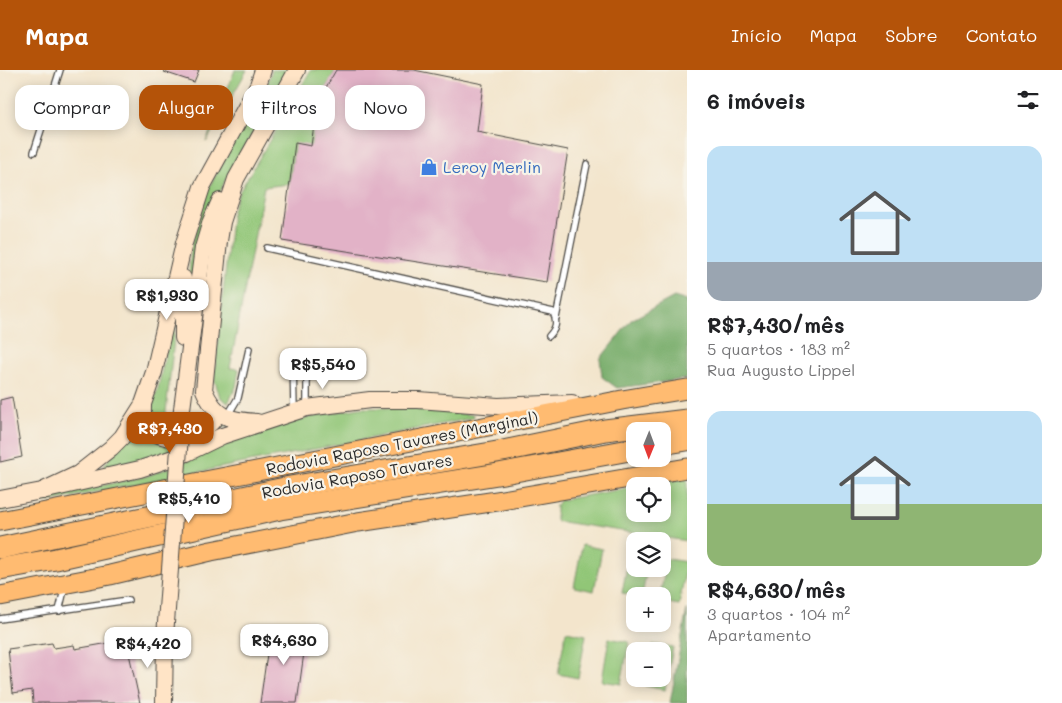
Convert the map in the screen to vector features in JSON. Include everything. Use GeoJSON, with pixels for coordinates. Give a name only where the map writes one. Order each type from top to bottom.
{"type":"FeatureCollection","features":[{"type":"Feature","properties":{"kind":"highway","name":"Rodovia Raposo Tavares (Marginal)"},"geometry":{"type":"LineString","coordinates":[[0,521],[687,389]]}},
{"type":"Feature","properties":{"kind":"highway","name":"Rodovia Raposo Tavares"},"geometry":{"type":"LineString","coordinates":[[0,548],[290,487],[503,451],[605,430],[687,420]]}},
{"type":"Feature","properties":{"kind":"highway"},"geometry":{"type":"LineString","coordinates":[[671,443],[687,440]]}},
{"type":"Feature","properties":{"kind":"highway","name":"Rodovia Raposo Tavares"},"geometry":{"type":"LineString","coordinates":[[0,569],[56,559],[280,509],[498,474],[626,451]]}},
{"type":"Feature","properties":{"kind":"highway"},"geometry":{"type":"LineString","coordinates":[[0,596],[110,575],[211,551],[358,522],[497,501],[687,468]]}},
{"type":"Feature","properties":{"kind":"main road"},"geometry":{"type":"LineString","coordinates":[[42,491],[78,474],[100,458],[122,437],[144,404],[154,372],[184,243],[202,187],[258,85],[264,70]]}},
{"type":"Feature","properties":{"kind":"main road"},"geometry":{"type":"LineString","coordinates":[[164,703],[165,636],[182,404],[203,248],[211,221],[221,198],[236,179],[297,70]]}},
{"type":"Feature","properties":{"kind":"main road"},"geometry":{"type":"LineString","coordinates":[[236,179],[222,222],[219,241],[204,390],[211,404],[222,415],[264,422]]}},
{"type":"Feature","properties":{"kind":"main road"},"geometry":{"type":"LineString","coordinates":[[182,404],[184,243]]}},
{"type":"Feature","properties":{"kind":"main road"},"geometry":{"type":"LineString","coordinates":[[0,499],[140,469],[186,453],[222,436],[301,410],[370,400],[418,400],[498,406],[622,400]]}},
{"type":"Feature","properties":{"kind":"main road"},"geometry":{"type":"LineString","coordinates":[[144,404],[144,420],[153,432],[171,439],[182,437],[205,427],[222,415]]}},
{"type":"Feature","properties":{"kind":"lane"},"geometry":{"type":"LineString","coordinates":[[34,152],[60,70]]}},
{"type":"Feature","properties":{"kind":"lane"},"geometry":{"type":"LineString","coordinates":[[549,336],[555,330],[587,164]]}},
{"type":"Feature","properties":{"kind":"lane"},"geometry":{"type":"LineString","coordinates":[[267,248],[553,312],[556,318]]}},
{"type":"Feature","properties":{"kind":"lane"},"geometry":{"type":"LineString","coordinates":[[222,415],[238,398],[249,349]]}},
{"type":"Feature","properties":{"kind":"lane"},"geometry":{"type":"LineString","coordinates":[[293,361],[301,410]]}},
{"type":"Feature","properties":{"kind":"lane"},"geometry":{"type":"LineString","coordinates":[[301,410],[307,363]]}},
{"type":"Feature","properties":{"kind":"lane"},"geometry":{"type":"LineString","coordinates":[[59,610],[66,584]]}},
{"type":"Feature","properties":{"kind":"lane"},"geometry":{"type":"LineString","coordinates":[[0,620],[128,600]]}},
{"type":"Feature","properties":{"kind":"green space"},"geometry":{"type":"Polygon","coordinates":[[[235,70],[247,70],[233,95],[233,85],[229,85],[235,70]]]}},
{"type":"Feature","properties":{"kind":"green space"},"geometry":{"type":"Polygon","coordinates":[[[272,70],[290,70],[281,85],[266,85],[272,70]]]}},
{"type":"Feature","properties":{"kind":"green space"},"geometry":{"type":"Polygon","coordinates":[[[311,70],[336,70],[327,85],[302,85],[311,70]]]}},
{"type":"Feature","properties":{"kind":"green space"},"geometry":{"type":"Polygon","coordinates":[[[243,126],[243,130],[255,130],[225,181],[205,225],[187,305],[191,247],[209,187],[243,126]]]}},
{"type":"Feature","properties":{"kind":"green space"},"geometry":{"type":"Polygon","coordinates":[[[276,130],[313,130],[311,146],[295,144],[289,184],[264,187],[230,368],[239,369],[236,387],[228,403],[220,397],[214,378],[232,210],[238,194],[276,130]]]}},
{"type":"Feature","properties":{"kind":"green space"},"geometry":{"type":"Polygon","coordinates":[[[674,297],[687,301],[687,379],[617,388],[602,377],[600,359],[631,320],[674,297]]]}},
{"type":"Feature","properties":{"kind":"green space"},"geometry":{"type":"Polygon","coordinates":[[[176,305],[164,429],[156,427],[152,420],[151,408],[158,388],[176,305]]]}},
{"type":"Feature","properties":{"kind":"green space"},"geometry":{"type":"Polygon","coordinates":[[[360,408],[404,408],[474,415],[473,418],[0,511],[0,507],[147,476],[200,456],[224,442],[315,416],[360,408]]]}},
{"type":"Feature","properties":{"kind":"green space"},"geometry":{"type":"Polygon","coordinates":[[[222,422],[227,426],[167,452],[109,468],[104,465],[139,424],[151,438],[222,422]]]}},
{"type":"Feature","properties":{"kind":"green space"},"geometry":{"type":"Polygon","coordinates":[[[687,478],[687,541],[671,539],[671,532],[628,532],[556,521],[556,505],[561,500],[626,489],[626,522],[671,522],[671,481],[687,478]]]}},
{"type":"Feature","properties":{"kind":"green space"},"geometry":{"type":"Polygon","coordinates":[[[582,545],[602,549],[594,591],[574,587],[582,545]]]}},
{"type":"Feature","properties":{"kind":"green space"},"geometry":{"type":"Polygon","coordinates":[[[671,560],[687,562],[679,605],[671,604],[671,587],[662,587],[664,577],[671,577],[671,560]]]}},
{"type":"Feature","properties":{"kind":"green space"},"geometry":{"type":"Polygon","coordinates":[[[626,572],[626,577],[646,577],[644,587],[626,587],[626,594],[622,593],[626,572]]]}},
{"type":"Feature","properties":{"kind":"green space"},"geometry":{"type":"Polygon","coordinates":[[[687,609],[687,703],[670,703],[687,609]]]}},
{"type":"Feature","properties":{"kind":"green space"},"geometry":{"type":"Polygon","coordinates":[[[566,631],[586,635],[578,678],[558,674],[566,631]]]}},
{"type":"Feature","properties":{"kind":"green space"},"geometry":{"type":"Polygon","coordinates":[[[609,638],[629,642],[626,642],[626,658],[621,684],[602,681],[609,638]]]}},
{"type":"Feature","properties":{"kind":"green space"},"geometry":{"type":"Polygon","coordinates":[[[650,687],[666,687],[665,690],[650,687]]]}},
{"type":"Feature","properties":{"kind":"building"},"geometry":{"type":"Polygon","coordinates":[[[165,70],[199,70],[194,82],[164,72],[165,70]]]}},
{"type":"Feature","properties":{"kind":"building","name":"Leroy Merlin"},"geometry":{"type":"Polygon","coordinates":[[[336,70],[414,70],[483,84],[477,132],[568,150],[547,282],[282,241],[295,143],[311,146],[313,130],[335,130],[335,85],[327,85],[336,70]]]}},
{"type":"Feature","properties":{"kind":"building"},"geometry":{"type":"Polygon","coordinates":[[[12,397],[22,457],[0,462],[0,400],[12,397]]]}},
{"type":"Feature","properties":{"kind":"building"},"geometry":{"type":"Polygon","coordinates":[[[271,626],[307,631],[297,703],[260,703],[271,626]]]}},
{"type":"Feature","properties":{"kind":"building"},"geometry":{"type":"Polygon","coordinates":[[[126,640],[140,703],[33,703],[32,690],[13,693],[8,649],[52,643],[54,648],[74,645],[75,649],[126,640]]]}},
{"type":"Feature","properties":{"kind":"place","name":"Leroy Merlin"},"geometry":{"type":"Point","coordinates":[429,167]}}]}
